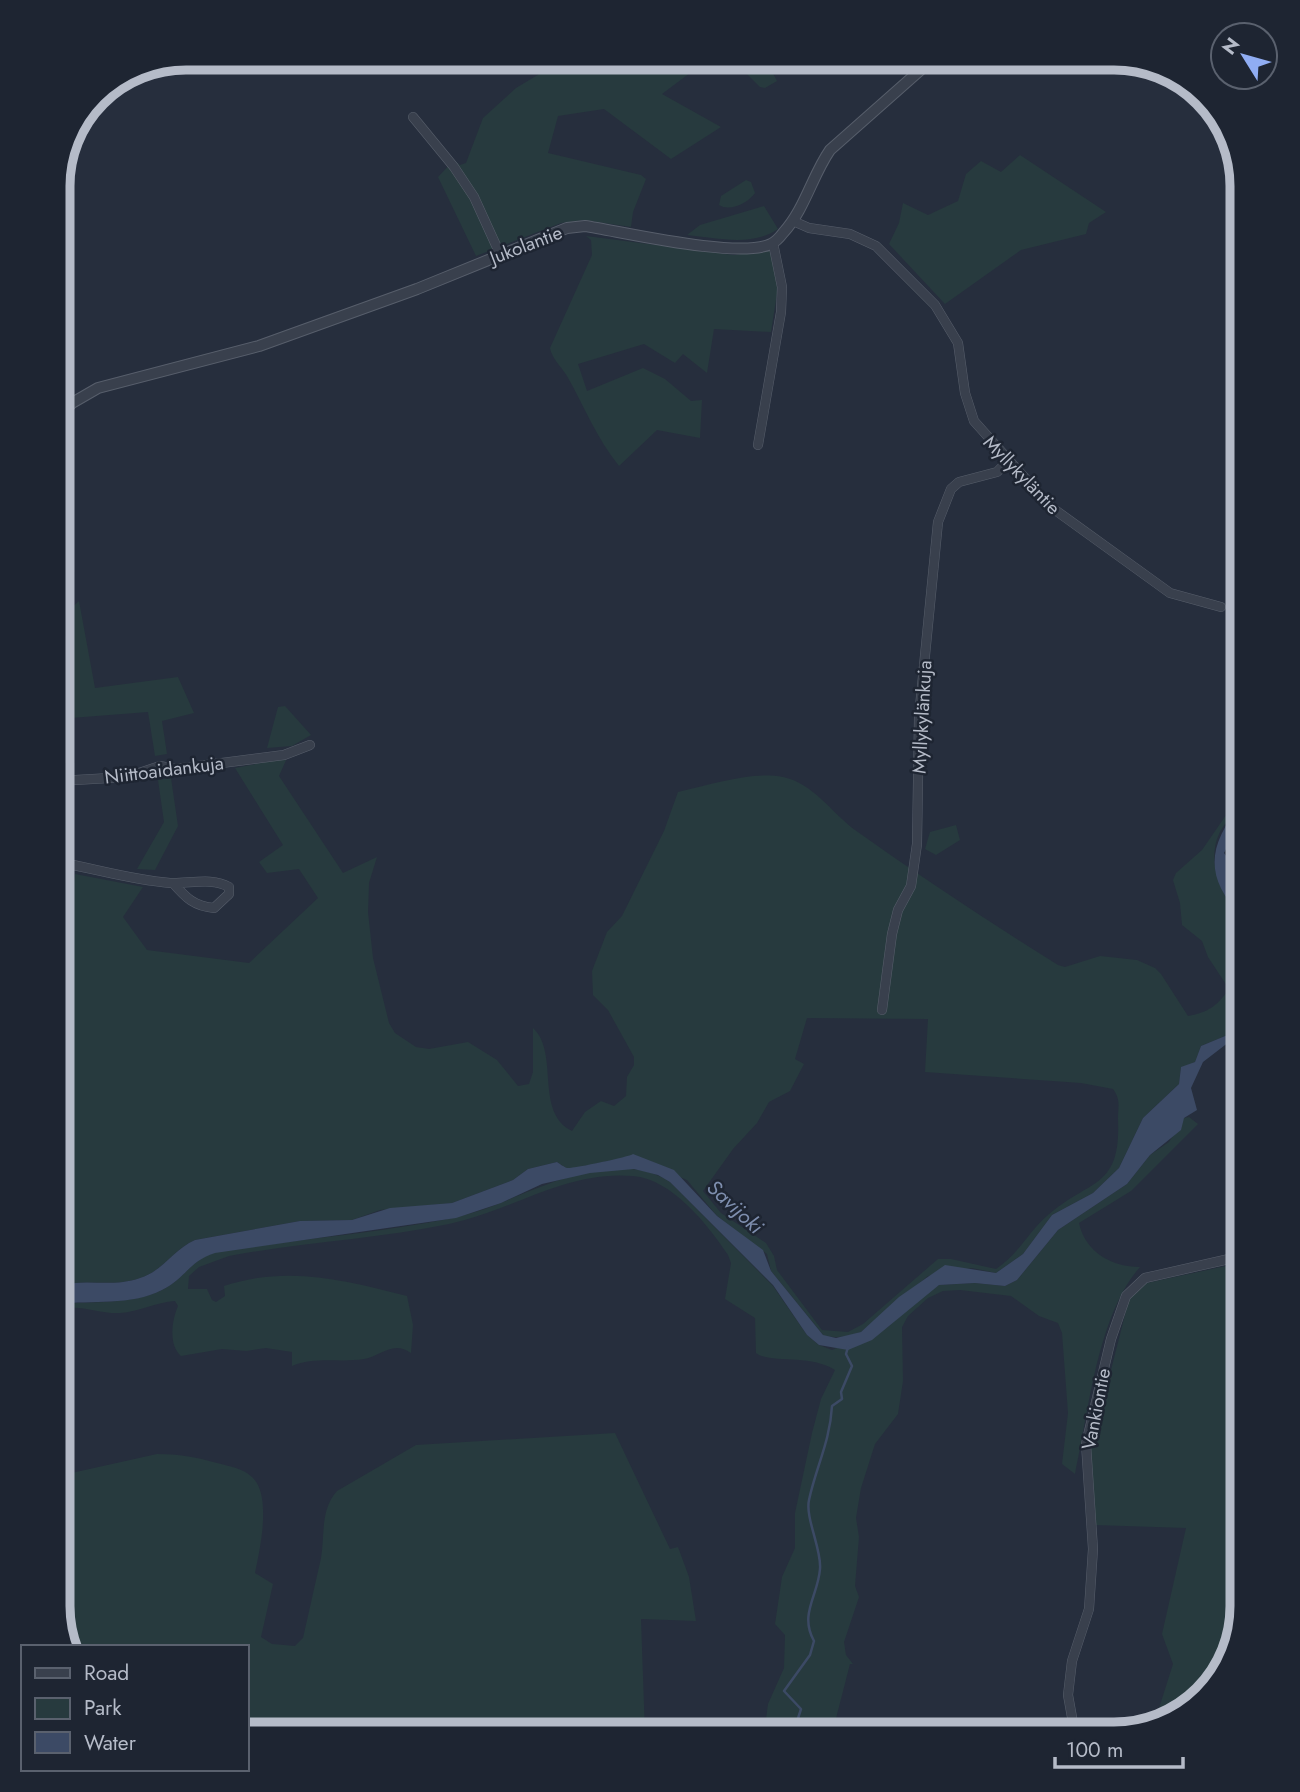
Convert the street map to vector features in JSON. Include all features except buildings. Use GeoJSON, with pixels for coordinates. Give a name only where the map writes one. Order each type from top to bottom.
{"type":"FeatureCollection","features":[{"type":"Feature","properties":{"kind":"street"},"geometry":{"type":"LineString","coordinates":[[758,445],[781,312],[782,287],[773,243],[793,222],[815,174],[830,150],[920,70]]}},
{"type":"Feature","properties":{"kind":"street"},"geometry":{"type":"LineString","coordinates":[[413,117],[467,187],[500,254]]}},
{"type":"Feature","properties":{"kind":"street","name":"Myllykyläntie"},"geometry":{"type":"LineString","coordinates":[[793,222],[808,228],[850,234],[876,246],[935,305],[958,343],[969,409],[974,421],[1051,507],[1158,586],[1182,598],[1221,607]]}},
{"type":"Feature","properties":{"kind":"street","name":"Jukolantie"},"geometry":{"type":"LineString","coordinates":[[70,408],[98,388],[259,345],[417,289],[552,233],[584,226],[719,246],[750,247],[773,243]]}},
{"type":"Feature","properties":{"kind":"street","name":"Myllykylänkuja"},"geometry":{"type":"LineString","coordinates":[[882,1010],[892,934],[898,909],[911,886],[917,844],[919,717],[938,522],[951,489],[959,482],[997,472],[1009,461]]}},
{"type":"Feature","properties":{"kind":"street","name":"Niittoaidankuja"},"geometry":{"type":"LineString","coordinates":[[70,780],[127,777],[160,766],[175,769],[270,757],[310,745]]}},
{"type":"Feature","properties":{"kind":"street"},"geometry":{"type":"LineString","coordinates":[[70,865],[124,878],[173,883],[220,882],[229,887],[229,894],[214,908],[201,907],[191,902],[173,883]]}},
{"type":"Feature","properties":{"kind":"street","name":"Vankiontie"},"geometry":{"type":"LineString","coordinates":[[1073,1722],[1068,1695],[1072,1661],[1089,1609],[1093,1549],[1086,1444],[1111,1339],[1126,1296],[1145,1278],[1230,1258]]}},
{"type":"Feature","properties":{"kind":"green space"},"geometry":{"type":"Polygon","coordinates":[[[546,70],[694,70],[662,94],[721,127],[671,159],[604,109],[558,116],[548,153],[641,175],[646,179],[633,212],[631,227],[584,220],[561,223],[476,256],[438,177],[454,160],[460,165],[466,163],[483,118],[516,88],[546,70]]]}},
{"type":"Feature","properties":{"kind":"green space"},"geometry":{"type":"Polygon","coordinates":[[[743,70],[771,70],[777,81],[765,88],[760,87],[743,70]]]}},
{"type":"Feature","properties":{"kind":"green space"},"geometry":{"type":"Polygon","coordinates":[[[1020,155],[1106,212],[1089,223],[1086,234],[1021,250],[945,304],[889,244],[899,223],[903,203],[928,215],[958,201],[966,174],[981,161],[1001,172],[1020,155]]]}},
{"type":"Feature","properties":{"kind":"green space"},"geometry":{"type":"Polygon","coordinates":[[[746,180],[751,182],[755,193],[752,197],[733,207],[719,205],[721,196],[746,180]]]}},
{"type":"Feature","properties":{"kind":"green space"},"geometry":{"type":"Polygon","coordinates":[[[764,206],[778,229],[768,235],[734,240],[687,235],[700,225],[764,206]]]}},
{"type":"Feature","properties":{"kind":"green space"},"geometry":{"type":"Polygon","coordinates":[[[586,236],[734,255],[771,250],[778,287],[771,332],[714,329],[707,373],[683,354],[675,363],[644,344],[578,364],[587,391],[643,368],[665,379],[691,401],[702,400],[700,438],[657,430],[619,466],[597,434],[550,348],[592,255],[591,240],[586,236]]]}},
{"type":"Feature","properties":{"kind":"green space"},"geometry":{"type":"Polygon","coordinates":[[[79,601],[95,688],[178,677],[194,713],[162,721],[167,754],[155,756],[148,712],[70,718],[70,609],[79,601]]]}},
{"type":"Feature","properties":{"kind":"green space"},"geometry":{"type":"Polygon","coordinates":[[[285,706],[311,735],[292,746],[267,748],[278,707],[285,706]]]}},
{"type":"Feature","properties":{"kind":"green space"},"geometry":{"type":"Polygon","coordinates":[[[287,758],[279,776],[343,873],[377,857],[369,883],[368,912],[373,958],[389,1023],[395,1033],[416,1047],[429,1049],[468,1042],[497,1060],[518,1086],[529,1084],[533,1072],[533,1028],[541,1039],[545,1052],[554,1110],[561,1122],[572,1131],[585,1112],[601,1101],[614,1106],[626,1096],[627,1077],[634,1065],[634,1057],[608,1010],[593,995],[592,971],[607,932],[622,916],[664,831],[678,792],[744,777],[783,777],[804,785],[855,830],[1058,965],[1065,967],[1100,956],[1137,960],[1155,968],[1188,1016],[1212,1007],[1229,989],[1208,957],[1202,941],[1182,925],[1180,903],[1173,880],[1176,873],[1202,850],[1230,809],[1230,818],[1221,830],[1214,853],[1217,876],[1230,903],[1230,1034],[1201,1046],[1195,1062],[1181,1068],[1179,1084],[1143,1118],[1119,1168],[1093,1193],[1052,1215],[1023,1254],[996,1273],[972,1268],[928,1276],[861,1332],[852,1335],[824,1336],[771,1271],[767,1254],[717,1216],[687,1180],[629,1157],[574,1168],[566,1168],[557,1162],[528,1169],[513,1180],[452,1203],[380,1210],[352,1220],[300,1221],[195,1240],[140,1278],[119,1282],[70,1284],[70,913],[75,874],[143,887],[123,917],[147,950],[249,963],[318,898],[299,869],[267,873],[259,862],[283,845],[235,768],[287,758]],[[807,1018],[795,1059],[804,1064],[790,1091],[769,1102],[757,1123],[733,1149],[703,1191],[721,1213],[766,1243],[774,1256],[777,1270],[822,1330],[848,1332],[863,1324],[938,1259],[951,1259],[996,1269],[1048,1215],[1100,1179],[1109,1170],[1114,1158],[1118,1142],[1119,1103],[1113,1089],[1081,1083],[925,1072],[928,1019],[807,1018]]]}},
{"type":"Feature","properties":{"kind":"green space"},"geometry":{"type":"Polygon","coordinates":[[[171,778],[178,826],[155,870],[137,869],[164,822],[158,780],[171,778]]]}},
{"type":"Feature","properties":{"kind":"green space"},"geometry":{"type":"Polygon","coordinates":[[[956,825],[960,840],[936,855],[925,849],[930,832],[956,825]]]}},
{"type":"Feature","properties":{"kind":"green space"},"geometry":{"type":"Polygon","coordinates":[[[1189,1117],[1198,1124],[1131,1191],[1079,1223],[1087,1242],[1101,1256],[1120,1264],[1140,1267],[1125,1287],[1104,1337],[1075,1474],[1062,1464],[1068,1413],[1062,1333],[1058,1323],[1039,1316],[1011,1296],[960,1290],[943,1291],[928,1298],[908,1316],[902,1327],[903,1381],[898,1414],[875,1444],[861,1488],[856,1518],[859,1537],[855,1586],[859,1597],[844,1642],[846,1655],[853,1664],[850,1664],[835,1722],[766,1722],[768,1704],[784,1668],[785,1635],[775,1624],[782,1577],[795,1548],[795,1513],[812,1433],[821,1399],[835,1370],[814,1362],[771,1358],[756,1353],[755,1318],[725,1299],[731,1263],[728,1255],[688,1205],[661,1185],[633,1176],[585,1179],[449,1224],[229,1256],[199,1267],[189,1276],[188,1289],[207,1289],[212,1300],[216,1302],[225,1296],[224,1286],[271,1276],[338,1280],[407,1296],[413,1325],[411,1353],[405,1349],[393,1348],[364,1359],[319,1360],[292,1366],[292,1352],[266,1348],[246,1351],[222,1349],[181,1356],[173,1339],[174,1318],[178,1306],[175,1301],[120,1313],[70,1308],[70,1303],[125,1300],[151,1295],[170,1286],[199,1260],[215,1252],[373,1231],[465,1215],[564,1179],[608,1169],[630,1169],[651,1173],[670,1182],[773,1286],[807,1335],[819,1345],[832,1350],[888,1327],[920,1297],[939,1285],[975,1283],[1005,1286],[1017,1280],[1058,1230],[1127,1184],[1150,1155],[1169,1142],[1184,1118],[1189,1117]]]}},
{"type":"Feature","properties":{"kind":"green space"},"geometry":{"type":"Polygon","coordinates":[[[1230,1264],[1229,1621],[1221,1650],[1206,1677],[1185,1698],[1157,1713],[1173,1664],[1162,1634],[1186,1528],[1094,1525],[1091,1449],[1129,1299],[1147,1283],[1230,1264]]]}},
{"type":"Feature","properties":{"kind":"green space"},"geometry":{"type":"Polygon","coordinates":[[[615,1433],[670,1549],[678,1547],[689,1577],[696,1621],[641,1619],[645,1722],[248,1722],[248,1645],[77,1645],[70,1606],[70,1473],[157,1454],[202,1459],[235,1468],[252,1477],[262,1496],[263,1509],[262,1537],[255,1573],[273,1584],[261,1637],[272,1644],[295,1646],[303,1638],[321,1558],[326,1514],[332,1498],[337,1491],[416,1445],[615,1433]]]}},
{"type":"Feature","properties":{"kind":"water"},"geometry":{"type":"Polygon","coordinates":[[[1230,820],[1230,841],[1224,853],[1230,857],[1230,903],[1216,874],[1215,860],[1222,833],[1230,820]]]}},
{"type":"Feature","properties":{"kind":"water"},"geometry":{"type":"Polygon","coordinates":[[[1230,1034],[1230,1042],[1203,1062],[1191,1088],[1197,1110],[1184,1118],[1181,1130],[1150,1155],[1127,1184],[1058,1230],[1017,1280],[1005,1286],[975,1283],[939,1285],[872,1340],[848,1350],[819,1345],[807,1335],[773,1285],[670,1182],[658,1175],[634,1169],[590,1173],[542,1184],[501,1203],[456,1218],[215,1253],[193,1265],[170,1286],[150,1295],[124,1300],[70,1303],[70,1284],[119,1282],[140,1278],[195,1240],[300,1221],[352,1220],[390,1208],[452,1203],[513,1180],[528,1169],[557,1162],[571,1168],[633,1154],[674,1170],[717,1216],[763,1250],[771,1271],[823,1335],[836,1338],[861,1332],[899,1297],[945,1265],[996,1273],[1023,1254],[1052,1215],[1093,1193],[1119,1168],[1143,1118],[1179,1084],[1181,1067],[1195,1062],[1201,1046],[1230,1034]]]}},
{"type":"Feature","properties":{"kind":"waterway"},"geometry":{"type":"LineString","coordinates":[[797,1722],[801,1709],[784,1691],[810,1655],[814,1641],[808,1622],[809,1613],[820,1569],[808,1507],[829,1431],[832,1406],[842,1399],[841,1392],[852,1366],[846,1354],[848,1347]]}},
{"type":"Feature","properties":{"kind":"water label","name":"Savijoki"},"geometry":{"type":"Point","coordinates":[735,1207]}}]}
